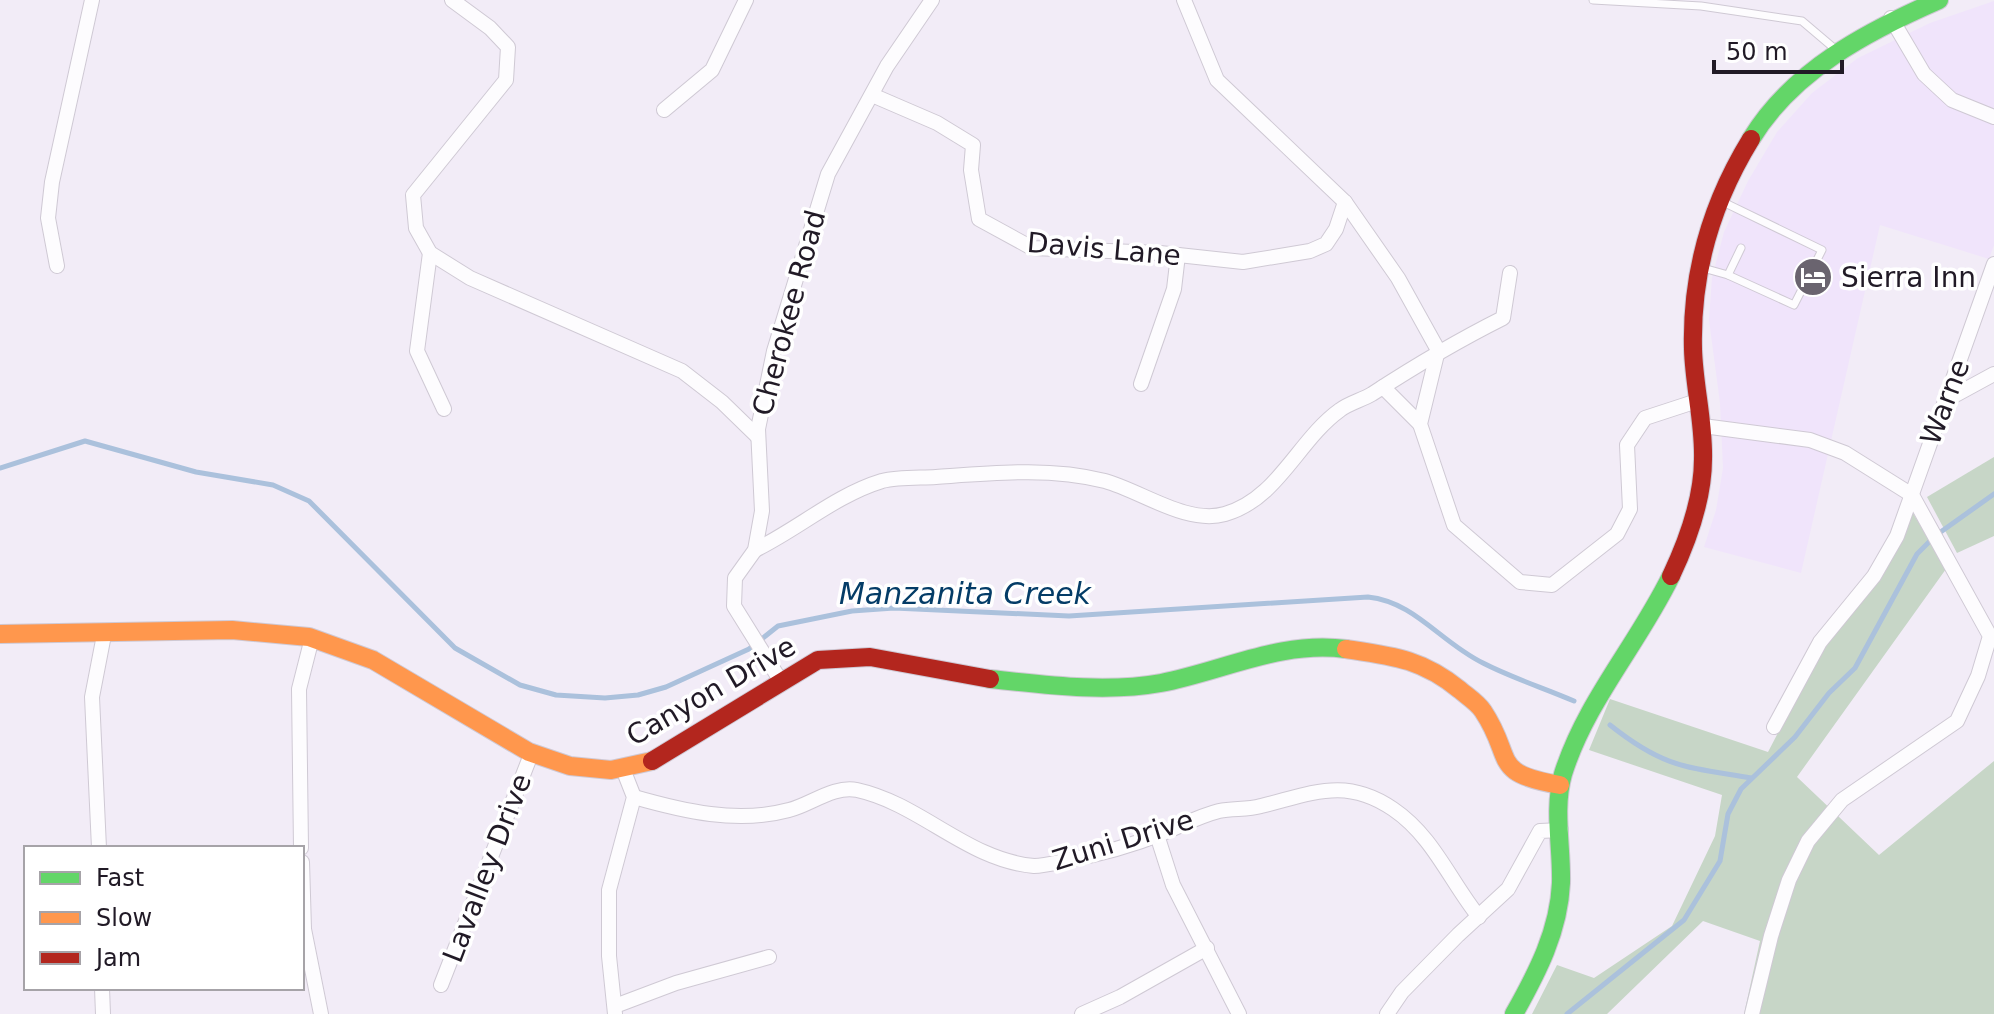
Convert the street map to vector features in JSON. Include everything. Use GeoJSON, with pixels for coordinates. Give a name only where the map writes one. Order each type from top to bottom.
{"type":"FeatureCollection","features":[{"type":"Feature","properties":{"kind":"street"},"geometry":{"type":"LineString","coordinates":[[57,266],[48,218],[52,182],[92,0]]}},
{"type":"Feature","properties":{"kind":"street"},"geometry":{"type":"LineString","coordinates":[[452,0],[490,28],[508,47],[506,80],[413,195],[416,228],[430,253],[470,278],[682,371],[722,402],[758,437]]}},
{"type":"Feature","properties":{"kind":"street"},"geometry":{"type":"LineString","coordinates":[[664,110],[712,70],[746,0]]}},
{"type":"Feature","properties":{"kind":"street","name":"Cherokee Road"},"geometry":{"type":"LineString","coordinates":[[782,683],[734,606],[735,578],[755,550],[762,511],[758,437],[774,351],[828,174],[872,95],[932,0]]}},
{"type":"Feature","properties":{"kind":"street"},"geometry":{"type":"LineString","coordinates":[[1184,0],[1217,80],[1345,202],[1398,278],[1438,350],[1420,424]]}},
{"type":"Feature","properties":{"kind":"street"},"geometry":{"type":"LineString","coordinates":[[1514,1014],[1542,961],[1560,900],[1560,785],[1577,738],[1603,687],[1648,619],[1678,565],[1700,493],[1703,426],[1697,401],[1693,346],[1696,266],[1715,199],[1759,125],[1798,82],[1838,51],[1891,18],[1939,0]]}},
{"type":"Feature","properties":{"kind":"street"},"geometry":{"type":"LineString","coordinates":[[1891,18],[1924,74],[1952,100],[1994,117]]}},
{"type":"Feature","properties":{"kind":"street","name":"Davis Lane"},"geometry":{"type":"LineString","coordinates":[[872,95],[937,123],[973,145],[971,170],[979,219],[1013,241],[1032,248],[1178,255],[1243,262],[1310,251],[1326,244],[1336,229],[1345,202]]}},
{"type":"Feature","properties":{"kind":"street"},"geometry":{"type":"LineString","coordinates":[[430,253],[417,351],[444,409]]}},
{"type":"Feature","properties":{"kind":"street"},"geometry":{"type":"LineString","coordinates":[[1141,384],[1174,289],[1178,255]]}},
{"type":"Feature","properties":{"kind":"street","name":"Warne"},"geometry":{"type":"LineString","coordinates":[[1774,727],[1820,642],[1874,576],[1897,536],[1994,264]]}},
{"type":"Feature","properties":{"kind":"street"},"geometry":{"type":"LineString","coordinates":[[755,550],[787,534],[840,499],[884,481],[913,478],[1062,473],[1105,482],[1143,495],[1171,511],[1223,515],[1258,498],[1340,410],[1383,387],[1438,350],[1503,318],[1510,273]]}},
{"type":"Feature","properties":{"kind":"street"},"geometry":{"type":"LineString","coordinates":[[1948,399],[1994,374]]}},
{"type":"Feature","properties":{"kind":"street"},"geometry":{"type":"LineString","coordinates":[[1383,387],[1420,424],[1454,525],[1520,582],[1552,585],[1617,534],[1630,509],[1627,445],[1645,418],[1697,401]]}},
{"type":"Feature","properties":{"kind":"street"},"geometry":{"type":"LineString","coordinates":[[1703,426],[1810,440],[1845,453],[1912,495],[1992,635],[1978,676],[1957,721],[1842,800],[1808,841],[1776,922],[1752,1014]]}},
{"type":"Feature","properties":{"kind":"street","name":"Canyon Drive"},"geometry":{"type":"LineString","coordinates":[[0,634],[104,635],[235,630],[312,638],[335,644],[372,662],[562,767],[623,769],[654,760],[818,660],[870,657],[977,678],[1055,686],[1118,687],[1173,680],[1293,648],[1358,650],[1409,658],[1444,677],[1482,709],[1507,764],[1524,779],[1560,785]]}},
{"type":"Feature","properties":{"kind":"street"},"geometry":{"type":"LineString","coordinates":[[99,846],[92,697],[104,635]]}},
{"type":"Feature","properties":{"kind":"street"},"geometry":{"type":"LineString","coordinates":[[301,846],[299,689],[312,638]]}},
{"type":"Feature","properties":{"kind":"street","name":"Lavalley Drive"},"geometry":{"type":"LineString","coordinates":[[441,985],[532,752]]}},
{"type":"Feature","properties":{"kind":"street"},"geometry":{"type":"LineString","coordinates":[[623,769],[634,797],[609,890],[609,956],[615,1010],[676,983],[769,957]]}},
{"type":"Feature","properties":{"kind":"street","name":"Zuni Drive"},"geometry":{"type":"LineString","coordinates":[[634,797],[694,815],[752,814],[787,811],[835,792],[854,789],[898,804],[944,833],[991,856],[1036,866],[1089,857],[1220,811],[1259,807],[1312,791],[1356,790],[1393,809],[1410,823],[1444,860],[1479,917]]}},
{"type":"Feature","properties":{"kind":"street"},"geometry":{"type":"LineString","coordinates":[[1387,1014],[1402,992],[1508,889],[1540,831],[1561,830]]}},
{"type":"Feature","properties":{"kind":"street"},"geometry":{"type":"LineString","coordinates":[[1157,835],[1173,885],[1239,1014]]}},
{"type":"Feature","properties":{"kind":"street"},"geometry":{"type":"LineString","coordinates":[[304,929],[321,1014]]}},
{"type":"Feature","properties":{"kind":"street"},"geometry":{"type":"LineString","coordinates":[[1082,1014],[1120,997],[1207,948]]}},
{"type":"Feature","properties":{"kind":"street"},"geometry":{"type":"LineString","coordinates":[[102,990],[103,1014]]}},
{"type":"Feature","properties":{"kind":"lane"},"geometry":{"type":"LineString","coordinates":[[1593,0],[1700,3],[1802,21],[1838,51]]}},
{"type":"Feature","properties":{"kind":"lane"},"geometry":{"type":"LineString","coordinates":[[1696,266],[1728,275],[1794,305],[1822,250],[1753,221],[1715,199]]}},
{"type":"Feature","properties":{"kind":"lane"},"geometry":{"type":"LineString","coordinates":[[1728,275],[1741,248]]}},
{"type":"Feature","properties":{"kind":"shaded area"},"geometry":{"type":"Polygon","coordinates":[[[1994,1],[1994,245],[1989,259],[1880,225],[1801,573],[1704,547],[1716,510],[1723,468],[1720,403],[1709,320],[1712,278],[1724,232],[1748,181],[1777,132],[1812,93],[1858,58],[1930,23],[1994,1]]]}},
{"type":"Feature","properties":{"kind":"green space"},"geometry":{"type":"Polygon","coordinates":[[[1994,457],[1994,536],[1957,553],[1927,497],[1994,457]]]}},
{"type":"Feature","properties":{"kind":"green space"},"geometry":{"type":"Polygon","coordinates":[[[1913,513],[1946,569],[1797,777],[1879,855],[1994,761],[1994,1014],[1744,1014],[1760,941],[1703,921],[1607,1014],[1532,1014],[1557,965],[1594,978],[1672,926],[1715,836],[1722,795],[1589,750],[1610,699],[1768,752],[1825,643],[1875,584],[1913,513]]]}},
{"type":"Feature","properties":{"kind":"waterway","name":"Manzanita Creek"},"geometry":{"type":"LineString","coordinates":[[0,468],[85,441],[196,472],[273,485],[309,501],[455,648],[520,685],[556,695],[605,698],[638,695],[666,687],[749,649],[778,626],[852,611],[894,608],[1069,616],[1368,597],[1400,606],[1483,663],[1574,701]]}},
{"type":"Feature","properties":{"kind":"waterway"},"geometry":{"type":"LineString","coordinates":[[1567,1014],[1684,920],[1720,861],[1728,814],[1741,789],[1795,737],[1829,693],[1855,668],[1917,554],[1935,536],[1994,494]]}},
{"type":"Feature","properties":{"kind":"waterway","name":"Manzanita Creek"},"geometry":{"type":"LineString","coordinates":[[1610,725],[1646,750],[1676,764],[1751,778]]}},
{"type":"Feature","properties":{"kind":"traffic: fast"},"geometry":{"type":"LineString","coordinates":[[1751,139],[1768,114],[1788,93],[1834,55],[1859,39],[1939,0]]}},
{"type":"Feature","properties":{"kind":"traffic: fast"},"geometry":{"type":"LineString","coordinates":[[1514,1014],[1538,967],[1556,918],[1561,883],[1558,815],[1563,774],[1585,722],[1671,576]]}},
{"type":"Feature","properties":{"kind":"traffic: fast"},"geometry":{"type":"LineString","coordinates":[[990,679],[1076,687],[1140,686],[1184,678],[1276,653],[1322,647],[1346,649]]}},
{"type":"Feature","properties":{"kind":"traffic: slow"},"geometry":{"type":"LineString","coordinates":[[0,634],[232,630],[309,637],[373,660],[529,752],[570,766],[611,770],[652,761]]}},
{"type":"Feature","properties":{"kind":"traffic: slow"},"geometry":{"type":"LineString","coordinates":[[1346,649],[1406,660],[1446,680],[1481,708],[1513,769],[1523,775],[1560,785]]}},
{"type":"Feature","properties":{"kind":"traffic: jam"},"geometry":{"type":"LineString","coordinates":[[1671,576],[1693,519],[1702,474],[1702,431],[1693,349],[1700,266],[1725,188],[1751,139]]}},
{"type":"Feature","properties":{"kind":"traffic: jam"},"geometry":{"type":"LineString","coordinates":[[652,761],[818,660],[870,657],[990,679]]}},
{"type":"Feature","properties":{"kind":"place","name":"Sierra Inn"},"geometry":{"type":"Point","coordinates":[1813,277]}}]}
